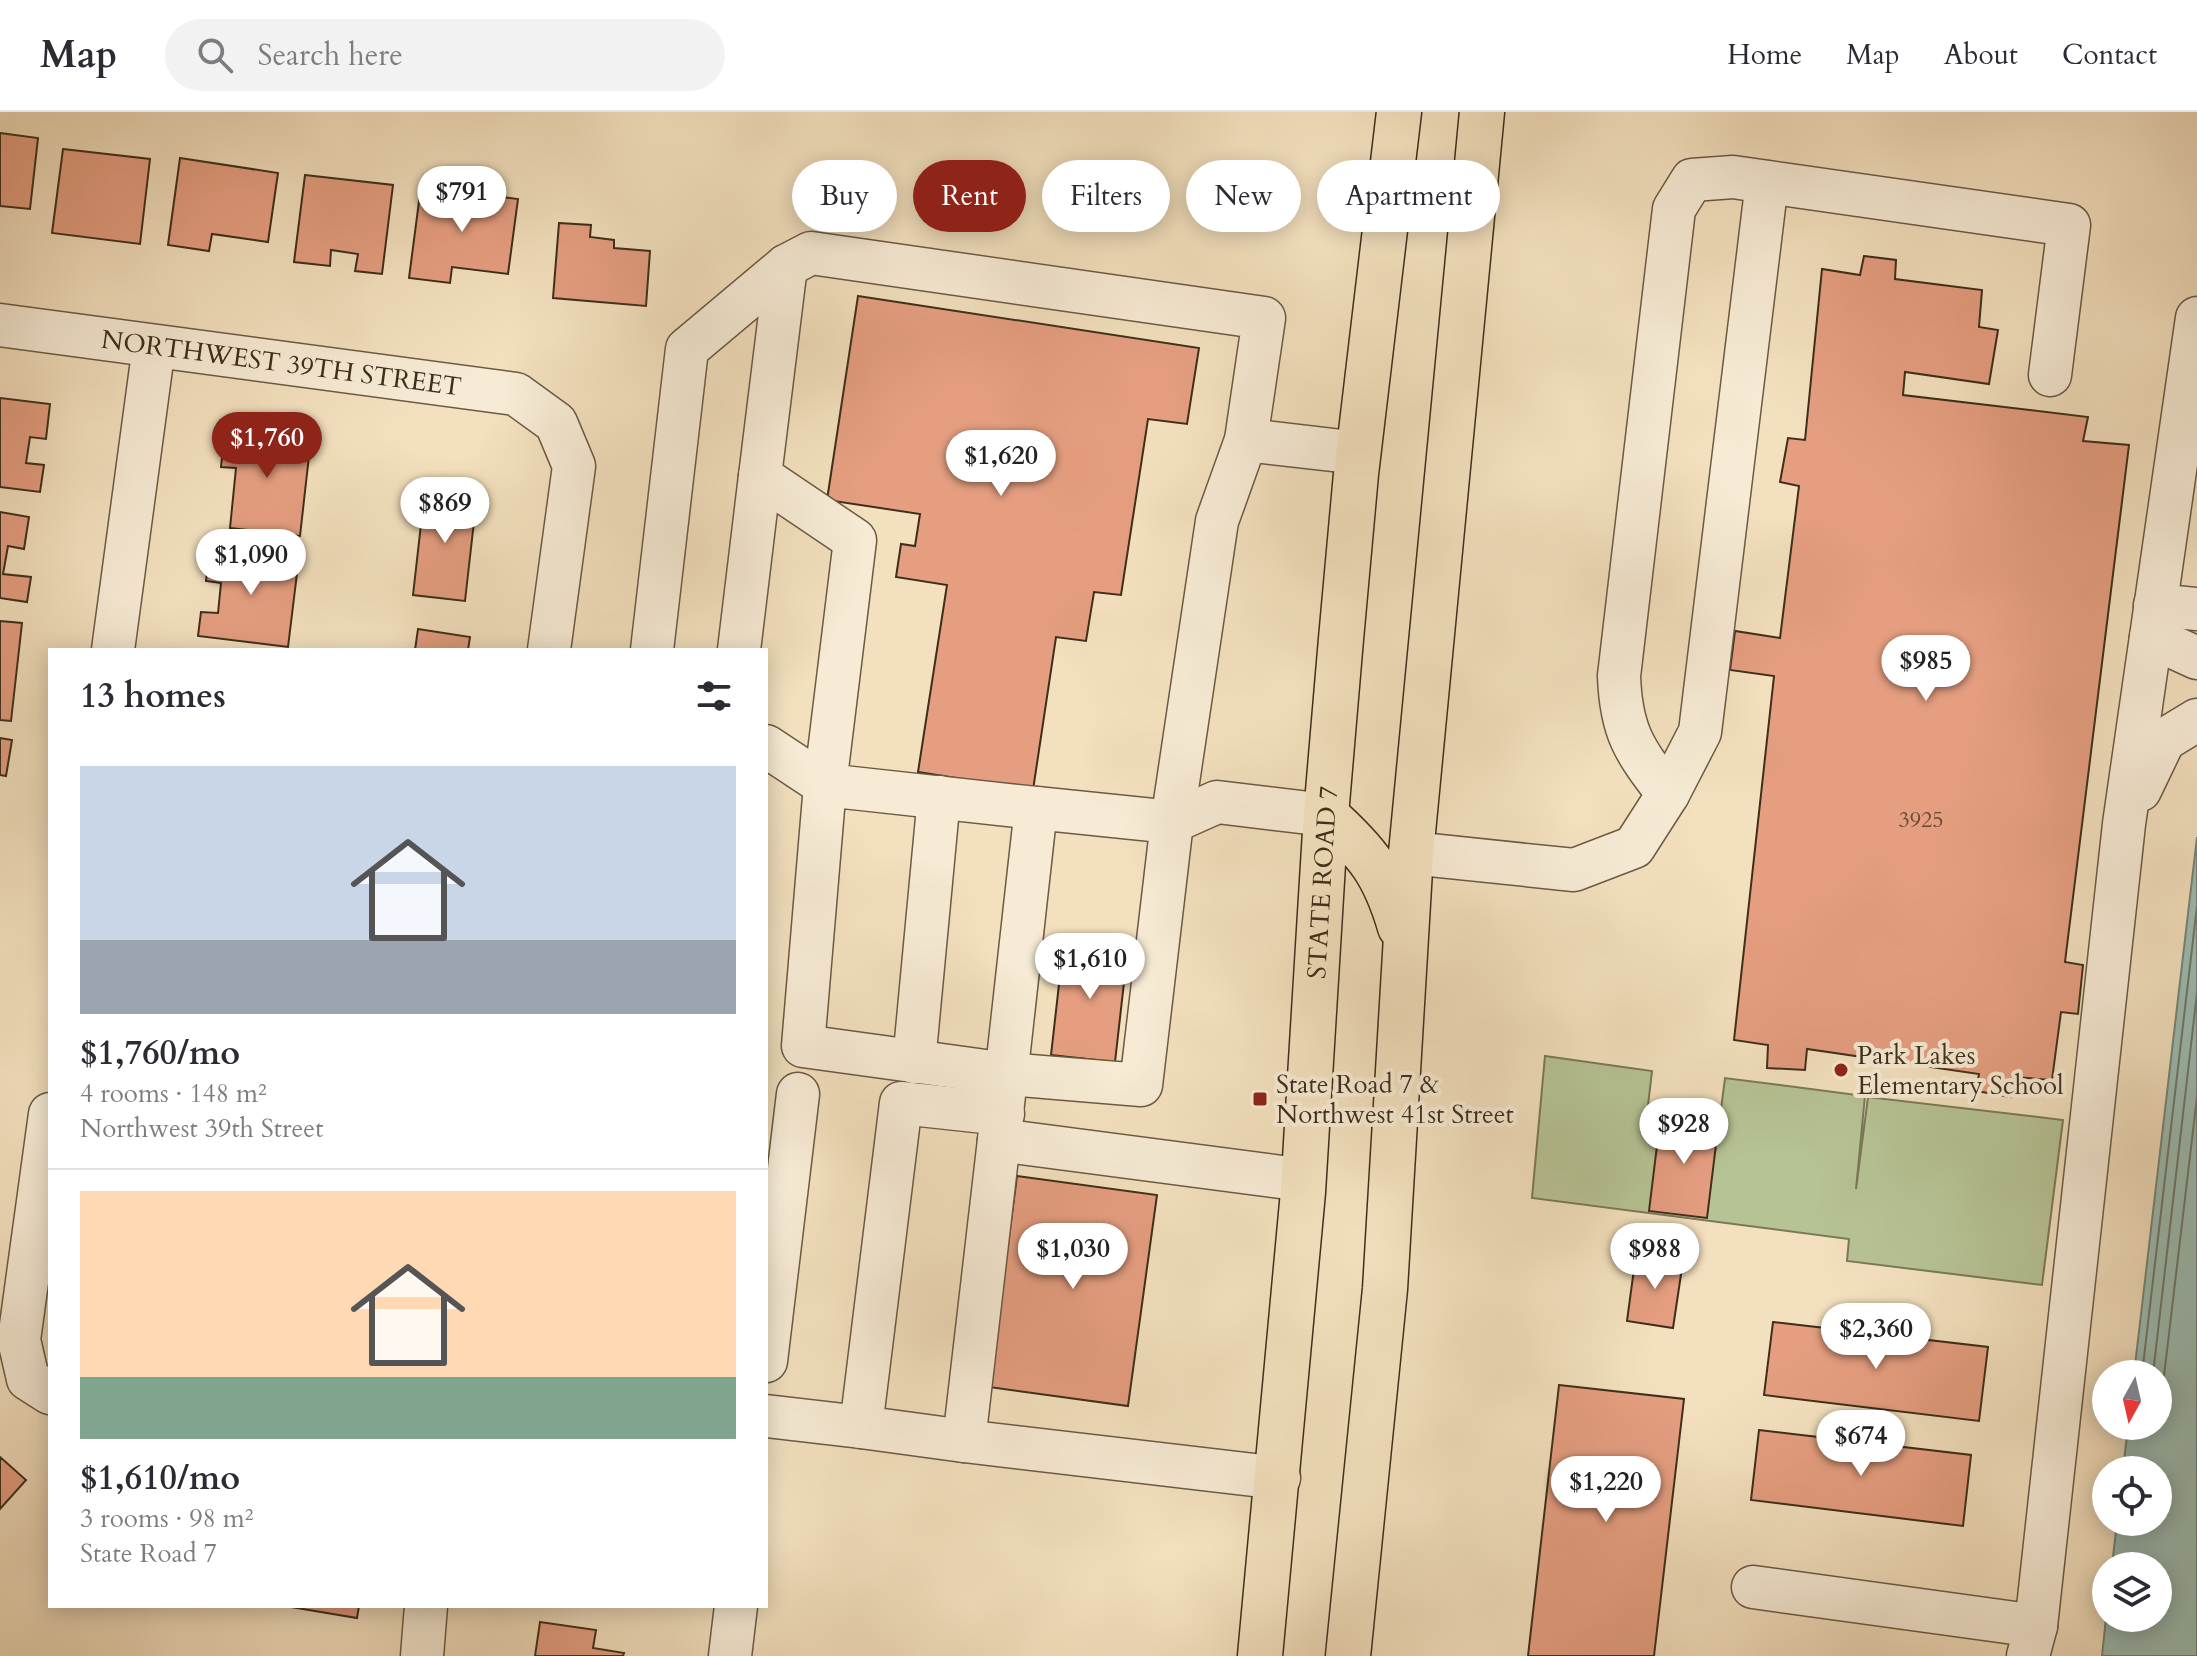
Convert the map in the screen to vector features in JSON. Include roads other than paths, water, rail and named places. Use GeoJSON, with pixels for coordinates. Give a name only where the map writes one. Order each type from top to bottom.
{"type":"FeatureCollection","features":[{"type":"Feature","properties":{"kind":"main road","name":"STATE ROAD 7"},"geometry":{"type":"LineString","coordinates":[[1260,1656],[1279,1478],[1304,1180],[1326,815],[1359,453],[1399,112]]}},
{"type":"Feature","properties":{"kind":"main road"},"geometry":{"type":"LineString","coordinates":[[1348,1656],[1385,1289],[1411,853],[1482,112]]}},
{"type":"Feature","properties":{"kind":"main road"},"geometry":{"type":"LineString","coordinates":[[1326,815],[1367,852],[1391,896],[1405,949]]}},
{"type":"Feature","properties":{"kind":"street"},"geometry":{"type":"LineString","coordinates":[[1668,794],[1636,753],[1621,713],[1619,676],[1674,209],[1692,180],[1733,177],[2069,225],[2050,375]]}},
{"type":"Feature","properties":{"kind":"street"},"geometry":{"type":"LineString","coordinates":[[1411,853],[1574,870],[1634,847],[1668,794],[1700,732],[1767,182]]}},
{"type":"Feature","properties":{"kind":"street"},"geometry":{"type":"LineString","coordinates":[[652,648],[687,349],[786,266],[811,253],[1264,318],[1246,440],[1217,521],[1172,822],[1141,1085],[1003,1109],[914,1062],[803,1046],[825,785],[855,540],[760,476]]}},
{"type":"Feature","properties":{"kind":"street"},"geometry":{"type":"LineString","coordinates":[[739,648],[786,266]]}},
{"type":"Feature","properties":{"kind":"street"},"geometry":{"type":"LineString","coordinates":[[1753,1587],[2032,1641],[2124,824],[2197,318]]}},
{"type":"Feature","properties":{"kind":"street","name":"NORTHWEST 39TH STREET"},"geometry":{"type":"LineString","coordinates":[[0,325],[516,394],[556,423],[574,466],[549,648]]}},
{"type":"Feature","properties":{"kind":"street"},"geometry":{"type":"LineString","coordinates":[[113,648],[154,346]]}},
{"type":"Feature","properties":{"kind":"street"},"geometry":{"type":"LineString","coordinates":[[1246,440],[1359,453]]}},
{"type":"Feature","properties":{"kind":"street"},"geometry":{"type":"LineString","coordinates":[[2153,621],[2197,609]]}},
{"type":"Feature","properties":{"kind":"street"},"geometry":{"type":"LineString","coordinates":[[2153,621],[2197,658]]}},
{"type":"Feature","properties":{"kind":"street"},"geometry":{"type":"LineString","coordinates":[[2124,824],[2164,740],[2197,720]]}},
{"type":"Feature","properties":{"kind":"street"},"geometry":{"type":"LineString","coordinates":[[768,747],[825,785],[1172,822],[1217,802],[1326,815]]}},
{"type":"Feature","properties":{"kind":"street"},"geometry":{"type":"LineString","coordinates":[[914,1062],[939,797]]}},
{"type":"Feature","properties":{"kind":"street"},"geometry":{"type":"LineString","coordinates":[[964,1441],[1036,808]]}},
{"type":"Feature","properties":{"kind":"street"},"geometry":{"type":"LineString","coordinates":[[768,1344],[798,1094]]}},
{"type":"Feature","properties":{"kind":"street"},"geometry":{"type":"LineString","coordinates":[[861,1427],[901,1103],[1003,1109],[1304,1180]]}},
{"type":"Feature","properties":{"kind":"street"},"geometry":{"type":"LineString","coordinates":[[39,1386],[19,1340],[48,1129]]}},
{"type":"Feature","properties":{"kind":"street"},"geometry":{"type":"LineString","coordinates":[[768,1416],[1279,1478]]}},
{"type":"Feature","properties":{"kind":"street"},"geometry":{"type":"LineString","coordinates":[[422,1656],[426,1608]]}},
{"type":"Feature","properties":{"kind":"street"},"geometry":{"type":"LineString","coordinates":[[730,1656],[736,1608]]}},
{"type":"Feature","properties":{"kind":"water"},"geometry":{"type":"Polygon","coordinates":[[[2197,837],[2197,1656],[2102,1656],[2105,1632],[2172,1632],[2172,1552],[2114,1552],[2115,1536],[2172,1536],[2172,1456],[2125,1456],[2126,1440],[2172,1440],[2172,1360],[2136,1360],[2197,837]]]}},
{"type":"Feature","properties":{"kind":"place","name":"Park Lakes Elementary School"},"geometry":{"type":"Point","coordinates":[1841,1070]}},
{"type":"Feature","properties":{"kind":"place","name":"State Road 7 & Northwest 41st Street"},"geometry":{"type":"Point","coordinates":[1260,1099]}}]}
